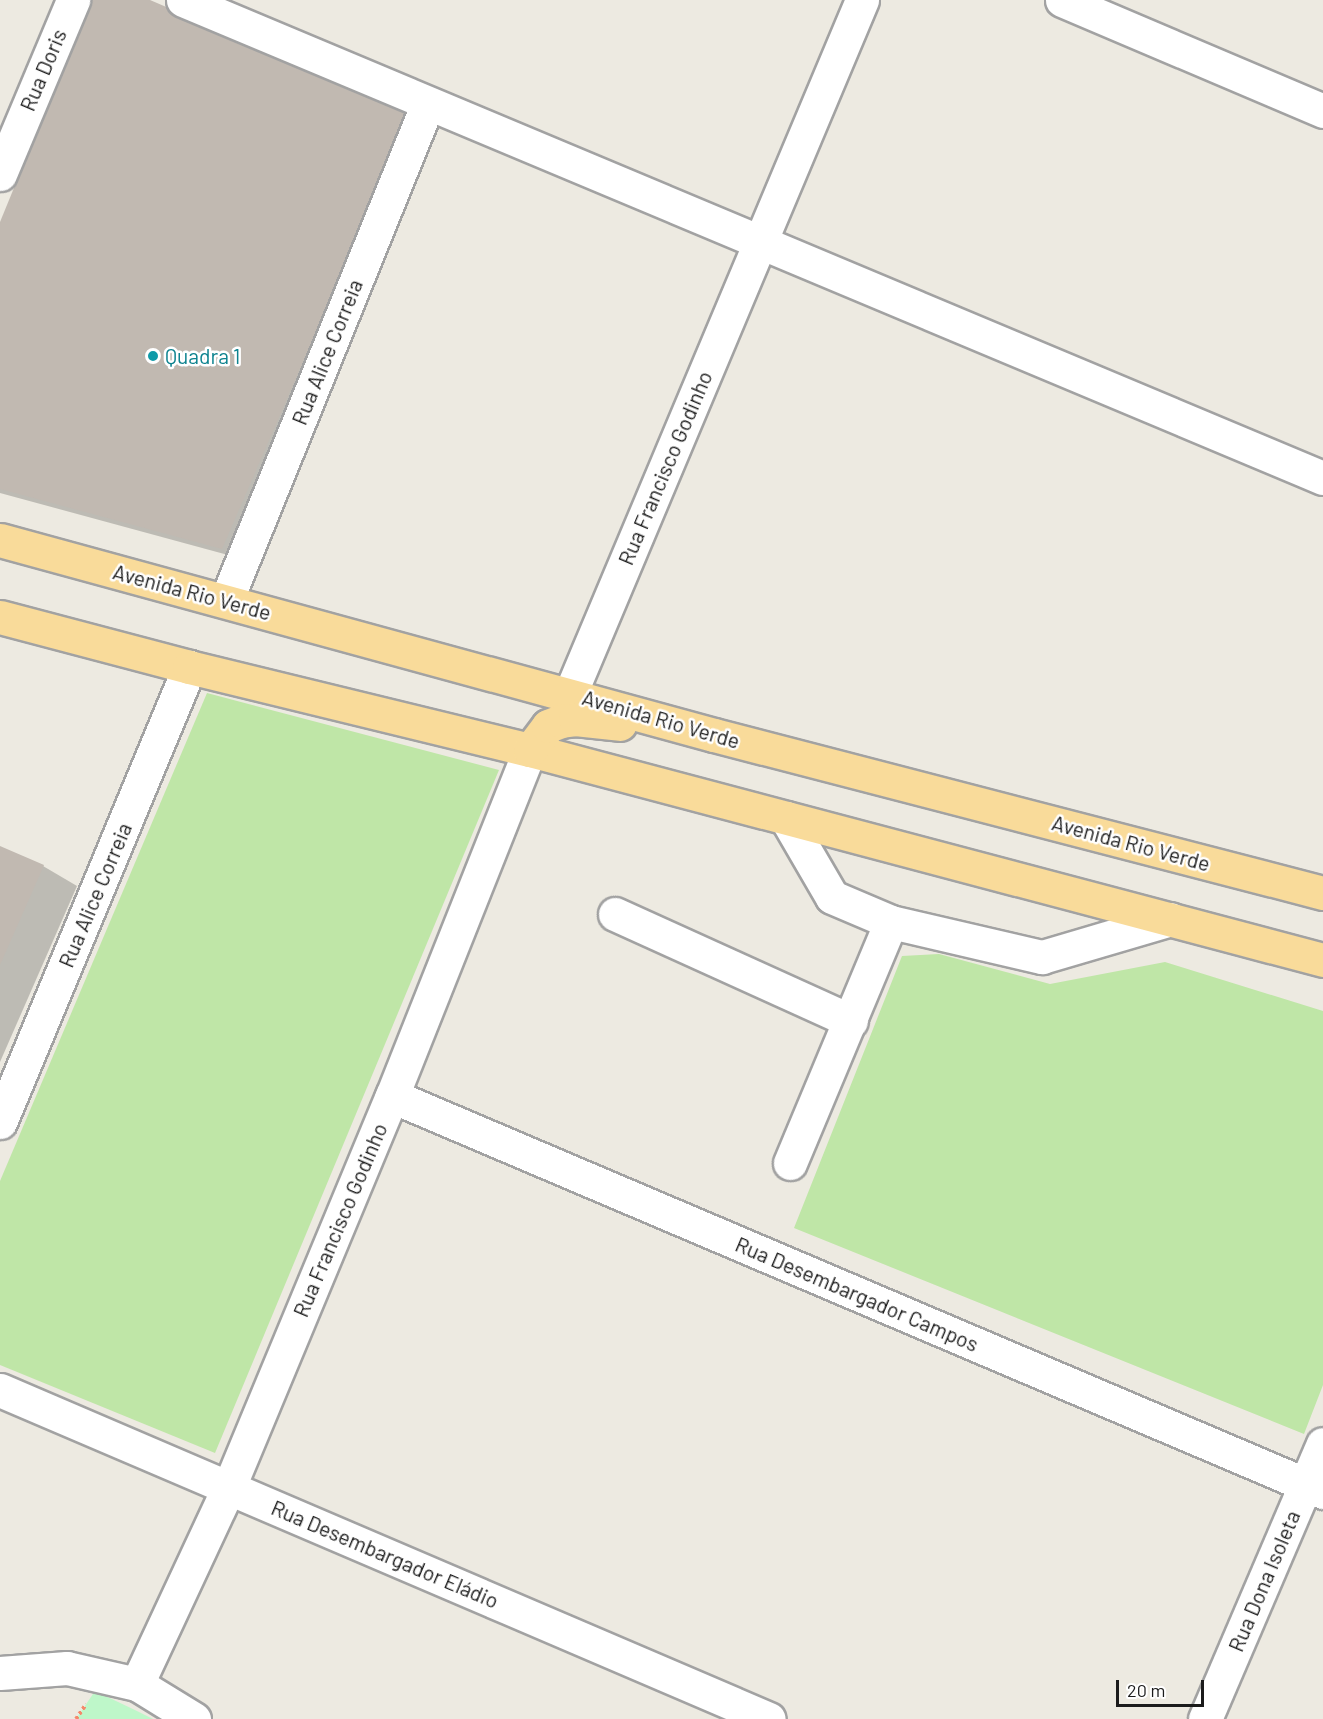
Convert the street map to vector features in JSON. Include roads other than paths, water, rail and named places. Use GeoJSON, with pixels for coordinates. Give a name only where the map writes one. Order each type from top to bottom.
{"type":"FeatureCollection","features":[{"type":"Feature","properties":{"kind":"main road","name":"Avenida Rio Verde"},"geometry":{"type":"LineString","coordinates":[[0,540],[714,735],[1323,893]]}},
{"type":"Feature","properties":{"kind":"main road"},"geometry":{"type":"LineString","coordinates":[[0,617],[189,667],[530,750],[1323,960]]}},
{"type":"Feature","properties":{"kind":"main road"},"geometry":{"type":"LineString","coordinates":[[530,750],[548,726],[575,719],[714,735]]}},
{"type":"Feature","properties":{"kind":"main road"},"geometry":{"type":"LineString","coordinates":[[1280,948],[1323,944]]}},
{"type":"Feature","properties":{"kind":"street","name":"Rua Doris"},"geometry":{"type":"LineString","coordinates":[[0,174],[73,0]]}},
{"type":"Feature","properties":{"kind":"street"},"geometry":{"type":"LineString","coordinates":[[183,0],[1323,478]]}},
{"type":"Feature","properties":{"kind":"street","name":"Rua Francisco Godinho"},"geometry":{"type":"LineString","coordinates":[[570,694],[862,0]]}},
{"type":"Feature","properties":{"kind":"street"},"geometry":{"type":"LineString","coordinates":[[1062,0],[1323,111]]}},
{"type":"Feature","properties":{"kind":"street","name":"Rua Alice Correia"},"geometry":{"type":"LineString","coordinates":[[226,601],[429,103]]}},
{"type":"Feature","properties":{"kind":"street","name":"Rua Alice Correia"},"geometry":{"type":"LineString","coordinates":[[0,1122],[189,667]]}},
{"type":"Feature","properties":{"kind":"street","name":"Rua Francisco Godinho"},"geometry":{"type":"LineString","coordinates":[[137,1684],[229,1487],[392,1096],[530,750]]}},
{"type":"Feature","properties":{"kind":"street"},"geometry":{"type":"LineString","coordinates":[[786,818],[832,897],[891,922],[1042,957],[1170,919]]}},
{"type":"Feature","properties":{"kind":"street"},"geometry":{"type":"LineString","coordinates":[[615,914],[851,1021]]}},
{"type":"Feature","properties":{"kind":"street"},"geometry":{"type":"LineString","coordinates":[[790,1163],[891,922]]}},
{"type":"Feature","properties":{"kind":"street","name":"Rua Desembargador Campos"},"geometry":{"type":"LineString","coordinates":[[392,1096],[1314,1488]]}},
{"type":"Feature","properties":{"kind":"street","name":"Rua Desembargador Eládio"},"geometry":{"type":"LineString","coordinates":[[0,1390],[769,1719]]}},
{"type":"Feature","properties":{"kind":"street","name":"Rua Dona Isoleta"},"geometry":{"type":"LineString","coordinates":[[1205,1719],[1314,1488],[1323,1444]]}},
{"type":"Feature","properties":{"kind":"street"},"geometry":{"type":"LineString","coordinates":[[0,1674],[67,1668],[137,1684],[194,1719]]}},
{"type":"Feature","properties":{"kind":"place","name":"Quadra 1"},"geometry":{"type":"Point","coordinates":[153,356]}}]}
